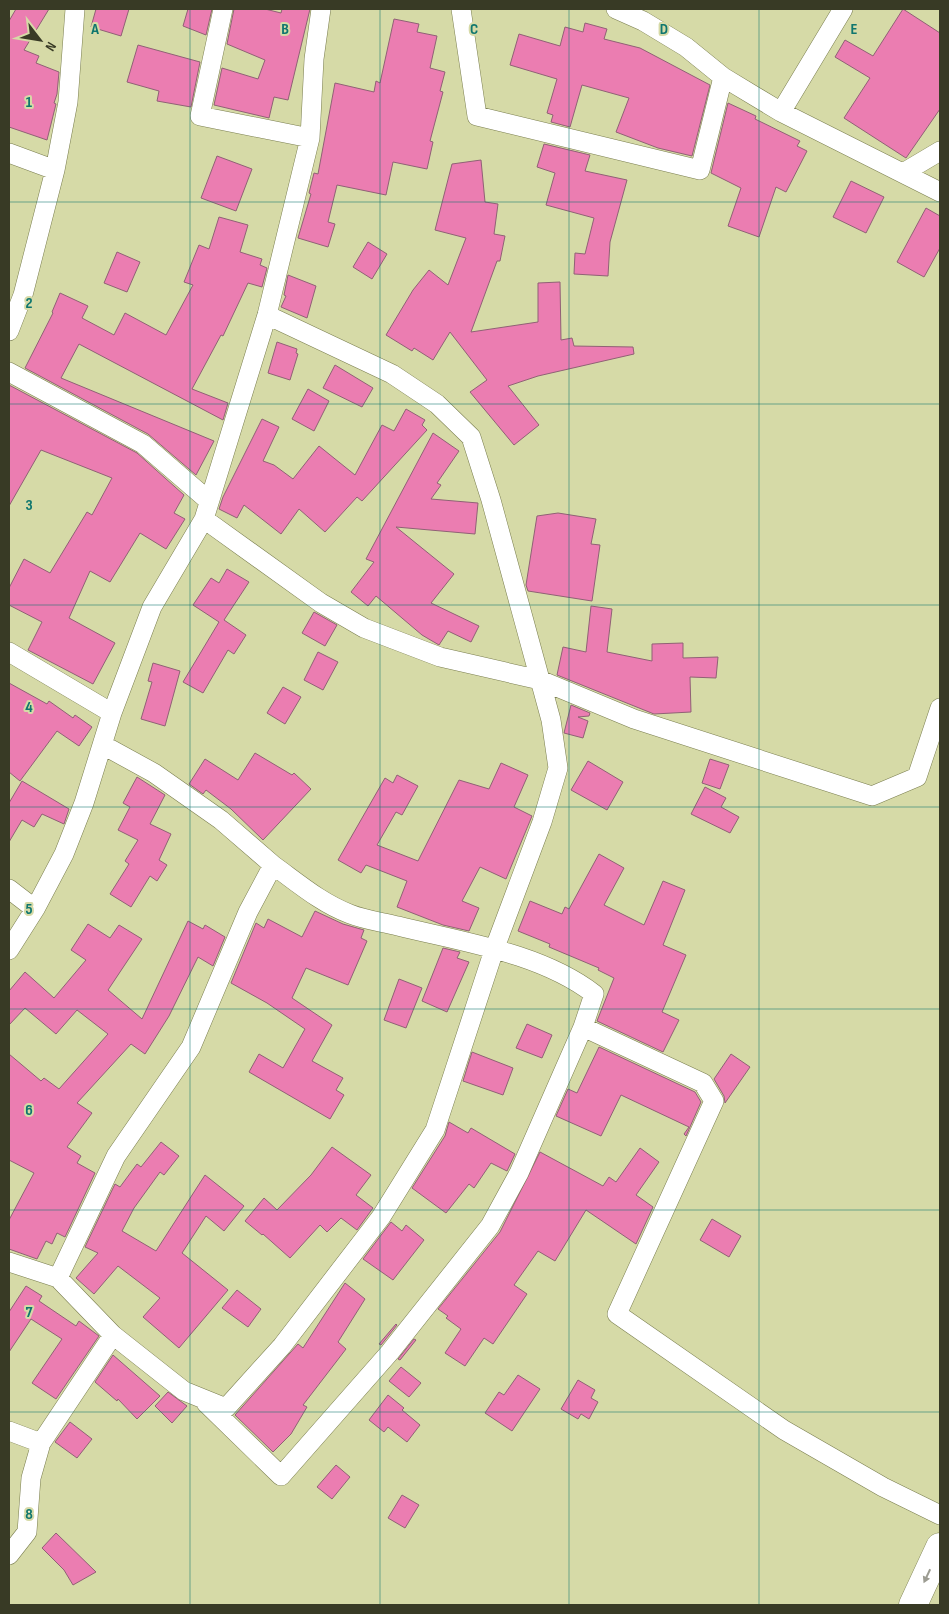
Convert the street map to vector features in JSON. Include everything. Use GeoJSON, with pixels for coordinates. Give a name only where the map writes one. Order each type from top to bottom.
{"type":"FeatureCollection","features":[{"type":"Feature","properties":{"kind":"main road"},"geometry":{"type":"LineString","coordinates":[[913,1605],[940,1547]]}},
{"type":"Feature","properties":{"kind":"street"},"geometry":{"type":"LineString","coordinates":[[9,331],[23,294],[55,170],[68,102],[75,9]]}},
{"type":"Feature","properties":{"kind":"street"},"geometry":{"type":"LineString","coordinates":[[223,9],[200,116],[310,138]]}},
{"type":"Feature","properties":{"kind":"street"},"geometry":{"type":"LineString","coordinates":[[9,950],[35,909],[64,854],[84,803],[112,713],[152,607],[204,520],[267,315],[310,138],[314,59],[320,9]]}},
{"type":"Feature","properties":{"kind":"street"},"geometry":{"type":"LineString","coordinates":[[461,9],[477,116],[700,170],[723,77]]}},
{"type":"Feature","properties":{"kind":"street"},"geometry":{"type":"LineString","coordinates":[[616,9],[644,21],[686,47],[723,77],[782,112],[940,192]]}},
{"type":"Feature","properties":{"kind":"street"},"geometry":{"type":"LineString","coordinates":[[782,112],[843,9]]}},
{"type":"Feature","properties":{"kind":"street"},"geometry":{"type":"LineString","coordinates":[[903,173],[940,151]]}},
{"type":"Feature","properties":{"kind":"street"},"geometry":{"type":"LineString","coordinates":[[9,154],[55,170]]}},
{"type":"Feature","properties":{"kind":"street"},"geometry":{"type":"LineString","coordinates":[[9,1262],[58,1278],[113,1335],[184,1391],[198,1395],[226,1408],[282,1346],[381,1217],[435,1130],[494,950],[542,822],[558,768],[551,720],[491,500],[471,437],[437,404],[392,374],[267,315]]}},
{"type":"Feature","properties":{"kind":"street"},"geometry":{"type":"LineString","coordinates":[[9,372],[143,444],[209,501]]}},
{"type":"Feature","properties":{"kind":"street"},"geometry":{"type":"LineString","coordinates":[[204,520],[321,603],[364,628],[440,657],[540,680],[634,719],[872,796],[917,777],[940,708]]}},
{"type":"Feature","properties":{"kind":"street"},"geometry":{"type":"LineString","coordinates":[[9,652],[112,713]]}},
{"type":"Feature","properties":{"kind":"street"},"geometry":{"type":"LineString","coordinates":[[103,745],[154,773],[221,820],[273,865],[317,898],[351,915],[494,950],[557,971],[579,982],[594,994],[583,1028],[519,1173],[490,1226],[390,1352],[281,1476],[198,1395]]}},
{"type":"Feature","properties":{"kind":"street"},"geometry":{"type":"LineString","coordinates":[[58,1278],[116,1156],[191,1047],[248,912],[273,865]]}},
{"type":"Feature","properties":{"kind":"street"},"geometry":{"type":"LineString","coordinates":[[9,889],[35,909]]}},
{"type":"Feature","properties":{"kind":"street"},"geometry":{"type":"LineString","coordinates":[[583,1028],[703,1082],[714,1101],[617,1314],[784,1430],[883,1488],[940,1515]]}},
{"type":"Feature","properties":{"kind":"street"},"geometry":{"type":"LineString","coordinates":[[9,1556],[27,1532],[31,1478],[41,1443],[113,1335]]}},
{"type":"Feature","properties":{"kind":"street"},"geometry":{"type":"LineString","coordinates":[[9,1431],[41,1443]]}},
{"type":"Feature","properties":{"kind":"building"},"geometry":{"type":"Polygon","coordinates":[[[16,9],[49,9],[24,50],[39,56],[36,63],[59,72],[57,94],[54,103],[56,104],[47,140],[9,127],[9,21],[16,9]]]}},
{"type":"Feature","properties":{"kind":"building"},"geometry":{"type":"Polygon","coordinates":[[[96,9],[129,9],[121,36],[91,27],[96,9]]]}},
{"type":"Feature","properties":{"kind":"building"},"geometry":{"type":"Polygon","coordinates":[[[188,9],[212,9],[206,35],[183,26],[188,9]]]}},
{"type":"Feature","properties":{"kind":"building"},"geometry":{"type":"Polygon","coordinates":[[[234,9],[265,9],[281,13],[282,9],[310,9],[288,100],[274,97],[269,118],[214,105],[222,68],[258,79],[265,60],[227,44],[234,9]]]}},
{"type":"Feature","properties":{"kind":"building"},"geometry":{"type":"Polygon","coordinates":[[[903,9],[940,33],[940,109],[906,158],[844,118],[870,78],[835,57],[845,40],[873,56],[903,9]]]}},
{"type":"Feature","properties":{"kind":"building"},"geometry":{"type":"Polygon","coordinates":[[[394,19],[419,24],[417,32],[437,36],[430,68],[445,72],[440,91],[443,92],[430,141],[433,142],[427,169],[393,162],[386,195],[337,185],[328,222],[335,224],[328,247],[298,238],[311,194],[309,193],[314,173],[318,174],[335,83],[374,92],[376,81],[380,83],[394,19]]]}},
{"type":"Feature","properties":{"kind":"building"},"geometry":{"type":"Polygon","coordinates":[[[585,23],[607,29],[604,39],[640,48],[710,85],[692,156],[658,148],[616,132],[629,98],[582,85],[570,127],[551,122],[553,115],[547,113],[557,79],[510,65],[519,34],[560,46],[565,27],[583,32],[585,23]]]}},
{"type":"Feature","properties":{"kind":"building"},"geometry":{"type":"Polygon","coordinates":[[[138,45],[200,62],[191,107],[157,101],[159,91],[127,82],[138,45]]]}},
{"type":"Feature","properties":{"kind":"building"},"geometry":{"type":"Polygon","coordinates":[[[728,103],[756,116],[755,119],[800,141],[797,146],[807,151],[786,192],[776,187],[759,237],[728,226],[741,188],[711,173],[728,103]]]}},
{"type":"Feature","properties":{"kind":"building"},"geometry":{"type":"Polygon","coordinates":[[[544,144],[590,155],[585,171],[627,180],[610,242],[608,276],[574,274],[575,253],[585,254],[594,218],[546,205],[555,173],[537,167],[544,144]]]}},
{"type":"Feature","properties":{"kind":"building"},"geometry":{"type":"Polygon","coordinates":[[[217,156],[252,169],[236,211],[201,198],[217,156]]]}},
{"type":"Feature","properties":{"kind":"building"},"geometry":{"type":"Polygon","coordinates":[[[481,160],[485,202],[498,204],[494,234],[505,236],[500,261],[497,261],[471,332],[538,322],[538,283],[560,282],[561,340],[572,338],[574,346],[633,347],[634,354],[538,376],[508,386],[539,425],[514,445],[470,392],[487,380],[450,332],[433,360],[414,348],[412,351],[386,335],[413,290],[429,270],[448,285],[466,238],[435,230],[452,164],[481,160]]]}},
{"type":"Feature","properties":{"kind":"building"},"geometry":{"type":"Polygon","coordinates":[[[851,181],[884,197],[866,233],[833,217],[851,181]]]}},
{"type":"Feature","properties":{"kind":"building"},"geometry":{"type":"Polygon","coordinates":[[[926,208],[940,216],[940,248],[924,277],[897,262],[926,208]]]}},
{"type":"Feature","properties":{"kind":"building"},"geometry":{"type":"Polygon","coordinates":[[[219,217],[248,225],[240,252],[262,259],[260,265],[267,268],[262,287],[248,283],[223,336],[221,335],[192,389],[228,403],[223,420],[79,344],[61,378],[214,441],[196,475],[148,434],[25,368],[53,313],[60,293],[88,306],[82,318],[114,335],[125,313],[166,335],[193,285],[184,282],[199,245],[209,249],[219,217]]]}},
{"type":"Feature","properties":{"kind":"building"},"geometry":{"type":"Polygon","coordinates":[[[368,242],[387,254],[372,279],[353,267],[368,242]]]}},
{"type":"Feature","properties":{"kind":"building"},"geometry":{"type":"Polygon","coordinates":[[[117,252],[140,262],[127,292],[104,283],[117,252]]]}},
{"type":"Feature","properties":{"kind":"building"},"geometry":{"type":"Polygon","coordinates":[[[288,275],[316,286],[307,318],[281,307],[286,296],[284,295],[288,275]]]}},
{"type":"Feature","properties":{"kind":"building"},"geometry":{"type":"Polygon","coordinates":[[[277,342],[297,349],[296,353],[298,354],[290,380],[268,373],[277,342]]]}},
{"type":"Feature","properties":{"kind":"building"},"geometry":{"type":"Polygon","coordinates":[[[335,365],[373,388],[362,407],[323,388],[335,365]]]}},
{"type":"Feature","properties":{"kind":"building"},"geometry":{"type":"Polygon","coordinates":[[[9,385],[137,453],[184,495],[174,513],[185,519],[166,549],[140,533],[110,582],[90,571],[69,618],[115,643],[93,684],[28,650],[42,622],[9,605],[9,588],[24,559],[50,573],[87,512],[92,515],[112,478],[41,450],[9,506],[9,385]]]}},
{"type":"Feature","properties":{"kind":"building"},"geometry":{"type":"Polygon","coordinates":[[[308,389],[329,401],[314,431],[292,419],[308,389]]]}},
{"type":"Feature","properties":{"kind":"building"},"geometry":{"type":"Polygon","coordinates":[[[406,409],[425,420],[422,425],[427,430],[362,501],[357,497],[325,532],[299,509],[281,534],[244,505],[237,518],[219,509],[223,497],[262,419],[279,427],[263,461],[274,465],[293,479],[319,446],[355,475],[382,425],[394,431],[406,409]]]}},
{"type":"Feature","properties":{"kind":"building"},"geometry":{"type":"Polygon","coordinates":[[[433,433],[459,451],[437,483],[441,485],[431,499],[478,503],[475,534],[396,527],[454,574],[431,603],[479,626],[471,642],[448,631],[439,645],[422,635],[376,596],[368,606],[351,592],[374,562],[366,559],[433,433]]]}},
{"type":"Feature","properties":{"kind":"building"},"geometry":{"type":"Polygon","coordinates":[[[558,513],[596,519],[591,544],[600,545],[592,601],[528,591],[526,585],[537,516],[558,513]]]}},
{"type":"Feature","properties":{"kind":"building"},"geometry":{"type":"Polygon","coordinates":[[[227,569],[249,582],[224,620],[246,635],[234,654],[228,650],[203,693],[183,682],[219,622],[193,605],[211,578],[219,583],[227,569]]]}},
{"type":"Feature","properties":{"kind":"building"},"geometry":{"type":"Polygon","coordinates":[[[591,606],[612,609],[607,652],[652,661],[652,644],[683,643],[683,658],[718,657],[716,678],[690,677],[691,712],[654,714],[557,675],[563,647],[586,652],[591,606]]]}},
{"type":"Feature","properties":{"kind":"building"},"geometry":{"type":"Polygon","coordinates":[[[314,612],[337,625],[325,646],[302,633],[314,612]]]}},
{"type":"Feature","properties":{"kind":"building"},"geometry":{"type":"Polygon","coordinates":[[[318,652],[338,662],[323,690],[304,680],[318,652]]]}},
{"type":"Feature","properties":{"kind":"building"},"geometry":{"type":"Polygon","coordinates":[[[153,663],[180,671],[165,726],[141,719],[152,682],[148,681],[153,663]]]}},
{"type":"Feature","properties":{"kind":"building"},"geometry":{"type":"Polygon","coordinates":[[[9,683],[47,704],[49,701],[73,718],[75,715],[92,727],[79,746],[57,731],[20,781],[9,772],[9,683]]]}},
{"type":"Feature","properties":{"kind":"building"},"geometry":{"type":"Polygon","coordinates":[[[283,687],[301,697],[285,724],[267,713],[283,687]]]}},
{"type":"Feature","properties":{"kind":"building"},"geometry":{"type":"Polygon","coordinates":[[[571,705],[590,713],[589,716],[578,717],[588,721],[583,738],[564,733],[571,705]]]}},
{"type":"Feature","properties":{"kind":"building"},"geometry":{"type":"Polygon","coordinates":[[[255,753],[292,775],[294,773],[311,789],[263,840],[231,809],[206,790],[203,794],[189,784],[205,759],[238,780],[255,753]]]}},
{"type":"Feature","properties":{"kind":"building"},"geometry":{"type":"Polygon","coordinates":[[[710,759],[729,765],[720,789],[702,783],[710,759]]]}},
{"type":"Feature","properties":{"kind":"building"},"geometry":{"type":"Polygon","coordinates":[[[588,761],[623,782],[607,810],[571,790],[588,761]]]}},
{"type":"Feature","properties":{"kind":"building"},"geometry":{"type":"Polygon","coordinates":[[[501,763],[528,775],[514,807],[532,816],[506,879],[480,867],[462,901],[479,908],[469,931],[443,925],[397,907],[407,881],[366,865],[361,873],[338,860],[385,778],[393,783],[397,775],[418,786],[402,815],[396,812],[377,845],[418,861],[459,780],[489,789],[501,763]]]}},
{"type":"Feature","properties":{"kind":"building"},"geometry":{"type":"Polygon","coordinates":[[[137,777],[165,795],[150,824],[171,834],[159,860],[167,865],[157,881],[150,876],[131,907],[110,894],[129,864],[125,861],[138,840],[118,830],[130,807],[123,803],[137,777]]]}},
{"type":"Feature","properties":{"kind":"building"},"geometry":{"type":"Polygon","coordinates":[[[22,781],[69,809],[64,824],[42,814],[34,827],[22,820],[9,842],[9,803],[22,781]]]}},
{"type":"Feature","properties":{"kind":"building"},"geometry":{"type":"Polygon","coordinates":[[[705,787],[726,798],[721,807],[739,817],[730,833],[691,814],[705,787]]]}},
{"type":"Feature","properties":{"kind":"building"},"geometry":{"type":"Polygon","coordinates":[[[599,854],[624,868],[604,905],[644,925],[663,881],[685,890],[663,945],[686,955],[662,1012],[679,1020],[663,1052],[597,1021],[614,978],[598,970],[599,968],[549,947],[550,944],[518,931],[530,901],[562,914],[565,907],[569,909],[599,854]]]}},
{"type":"Feature","properties":{"kind":"building"},"geometry":{"type":"Polygon","coordinates":[[[315,911],[343,924],[364,930],[361,938],[367,941],[348,985],[306,968],[292,998],[332,1025],[312,1061],[343,1078],[336,1090],[344,1095],[330,1119],[249,1072],[259,1054],[283,1068],[305,1029],[267,1003],[231,983],[256,923],[264,928],[268,919],[302,937],[315,911]]]}},
{"type":"Feature","properties":{"kind":"building"},"geometry":{"type":"Polygon","coordinates":[[[188,921],[203,929],[205,925],[225,937],[213,966],[198,957],[169,1016],[145,1054],[131,1044],[77,1103],[92,1113],[67,1147],[81,1156],[77,1163],[95,1173],[65,1237],[57,1233],[52,1244],[46,1241],[37,1259],[9,1249],[9,1220],[34,1173],[9,1160],[9,1054],[41,1081],[44,1078],[59,1089],[108,1034],[77,1010],[56,1034],[25,1008],[9,1025],[9,991],[25,972],[54,998],[86,960],[71,950],[88,924],[110,938],[119,925],[142,939],[108,990],[142,1019],[188,921]]]}},
{"type":"Feature","properties":{"kind":"building"},"geometry":{"type":"Polygon","coordinates":[[[443,948],[460,952],[457,958],[469,962],[447,1012],[422,1001],[443,948]]]}},
{"type":"Feature","properties":{"kind":"building"},"geometry":{"type":"Polygon","coordinates":[[[399,979],[422,988],[406,1028],[384,1020],[399,979]]]}},
{"type":"Feature","properties":{"kind":"building"},"geometry":{"type":"Polygon","coordinates":[[[527,1024],[552,1035],[542,1058],[516,1048],[527,1024]]]}},
{"type":"Feature","properties":{"kind":"building"},"geometry":{"type":"Polygon","coordinates":[[[599,1047],[695,1092],[701,1102],[686,1136],[684,1134],[689,1127],[621,1095],[601,1136],[556,1116],[568,1089],[577,1093],[599,1047]]]}},
{"type":"Feature","properties":{"kind":"building"},"geometry":{"type":"Polygon","coordinates":[[[472,1052],[513,1068],[503,1095],[463,1081],[472,1052]]]}},
{"type":"Feature","properties":{"kind":"building"},"geometry":{"type":"Polygon","coordinates":[[[731,1054],[750,1067],[725,1103],[724,1096],[714,1079],[731,1054]]]}},
{"type":"Feature","properties":{"kind":"building"},"geometry":{"type":"Polygon","coordinates":[[[449,1122],[468,1133],[471,1128],[515,1154],[507,1171],[491,1163],[474,1188],[469,1184],[446,1213],[412,1188],[445,1136],[449,1122]]]}},
{"type":"Feature","properties":{"kind":"building"},"geometry":{"type":"Polygon","coordinates":[[[161,1142],[179,1156],[164,1175],[160,1172],[134,1208],[122,1231],[156,1251],[205,1175],[244,1206],[224,1231],[206,1216],[182,1253],[228,1290],[179,1348],[143,1317],[160,1298],[118,1266],[94,1294],[76,1278],[98,1253],[85,1247],[115,1184],[120,1187],[137,1164],[141,1167],[161,1142]]]}},
{"type":"Feature","properties":{"kind":"building"},"geometry":{"type":"Polygon","coordinates":[[[332,1147],[371,1175],[356,1195],[373,1208],[357,1230],[341,1218],[327,1232],[320,1225],[290,1258],[245,1221],[264,1198],[277,1210],[311,1175],[332,1147]]]}},
{"type":"Feature","properties":{"kind":"building"},"geometry":{"type":"Polygon","coordinates":[[[640,1148],[659,1162],[636,1195],[653,1207],[636,1244],[586,1210],[555,1261],[538,1251],[514,1285],[527,1294],[493,1344],[484,1338],[465,1366],[445,1353],[461,1329],[446,1318],[448,1316],[438,1309],[500,1232],[540,1152],[603,1186],[609,1177],[616,1182],[640,1148]]]}},
{"type":"Feature","properties":{"kind":"building"},"geometry":{"type":"Polygon","coordinates":[[[712,1219],[741,1236],[729,1257],[700,1240],[712,1219]]]}},
{"type":"Feature","properties":{"kind":"building"},"geometry":{"type":"Polygon","coordinates":[[[391,1222],[402,1231],[406,1225],[424,1240],[393,1280],[363,1259],[391,1222]]]}},
{"type":"Feature","properties":{"kind":"building"},"geometry":{"type":"Polygon","coordinates":[[[345,1283],[365,1299],[338,1342],[346,1349],[303,1405],[307,1407],[291,1434],[273,1452],[235,1415],[298,1344],[303,1348],[345,1283]]]}},
{"type":"Feature","properties":{"kind":"building"},"geometry":{"type":"Polygon","coordinates":[[[26,1286],[42,1296],[39,1301],[76,1326],[79,1321],[99,1336],[56,1399],[32,1383],[62,1339],[31,1319],[9,1352],[9,1312],[26,1286]]]}},
{"type":"Feature","properties":{"kind":"building"},"geometry":{"type":"Polygon","coordinates":[[[237,1290],[261,1309],[248,1327],[222,1308],[237,1290]]]}},
{"type":"Feature","properties":{"kind":"building"},"geometry":{"type":"Polygon","coordinates":[[[396,1324],[381,1345],[379,1344],[396,1324]]]}},
{"type":"Feature","properties":{"kind":"building"},"geometry":{"type":"Polygon","coordinates":[[[414,1339],[416,1340],[400,1360],[398,1359],[414,1339]]]}},
{"type":"Feature","properties":{"kind":"building"},"geometry":{"type":"Polygon","coordinates":[[[113,1355],[160,1396],[137,1419],[118,1399],[117,1401],[95,1382],[113,1355]]]}},
{"type":"Feature","properties":{"kind":"building"},"geometry":{"type":"Polygon","coordinates":[[[401,1367],[421,1383],[409,1397],[389,1381],[401,1367]]]}},
{"type":"Feature","properties":{"kind":"building"},"geometry":{"type":"Polygon","coordinates":[[[518,1375],[540,1389],[512,1431],[485,1413],[499,1392],[504,1395],[518,1375]]]}},
{"type":"Feature","properties":{"kind":"building"},"geometry":{"type":"Polygon","coordinates":[[[578,1380],[595,1390],[591,1398],[598,1402],[589,1419],[581,1414],[578,1419],[561,1409],[578,1380]]]}},
{"type":"Feature","properties":{"kind":"building"},"geometry":{"type":"Polygon","coordinates":[[[168,1392],[187,1406],[172,1423],[155,1406],[168,1392]]]}},
{"type":"Feature","properties":{"kind":"building"},"geometry":{"type":"Polygon","coordinates":[[[388,1395],[420,1425],[407,1442],[388,1427],[384,1432],[369,1420],[388,1395]]]}},
{"type":"Feature","properties":{"kind":"building"},"geometry":{"type":"Polygon","coordinates":[[[70,1422],[92,1439],[77,1458],[55,1442],[70,1422]]]}},
{"type":"Feature","properties":{"kind":"building"},"geometry":{"type":"Polygon","coordinates":[[[336,1465],[350,1477],[332,1499],[317,1487],[336,1465]]]}},
{"type":"Feature","properties":{"kind":"building"},"geometry":{"type":"Polygon","coordinates":[[[402,1495],[419,1505],[405,1528],[388,1518],[402,1495]]]}},
{"type":"Feature","properties":{"kind":"building"},"geometry":{"type":"Polygon","coordinates":[[[56,1533],[96,1572],[73,1585],[64,1570],[42,1548],[56,1533]]]}}]}
